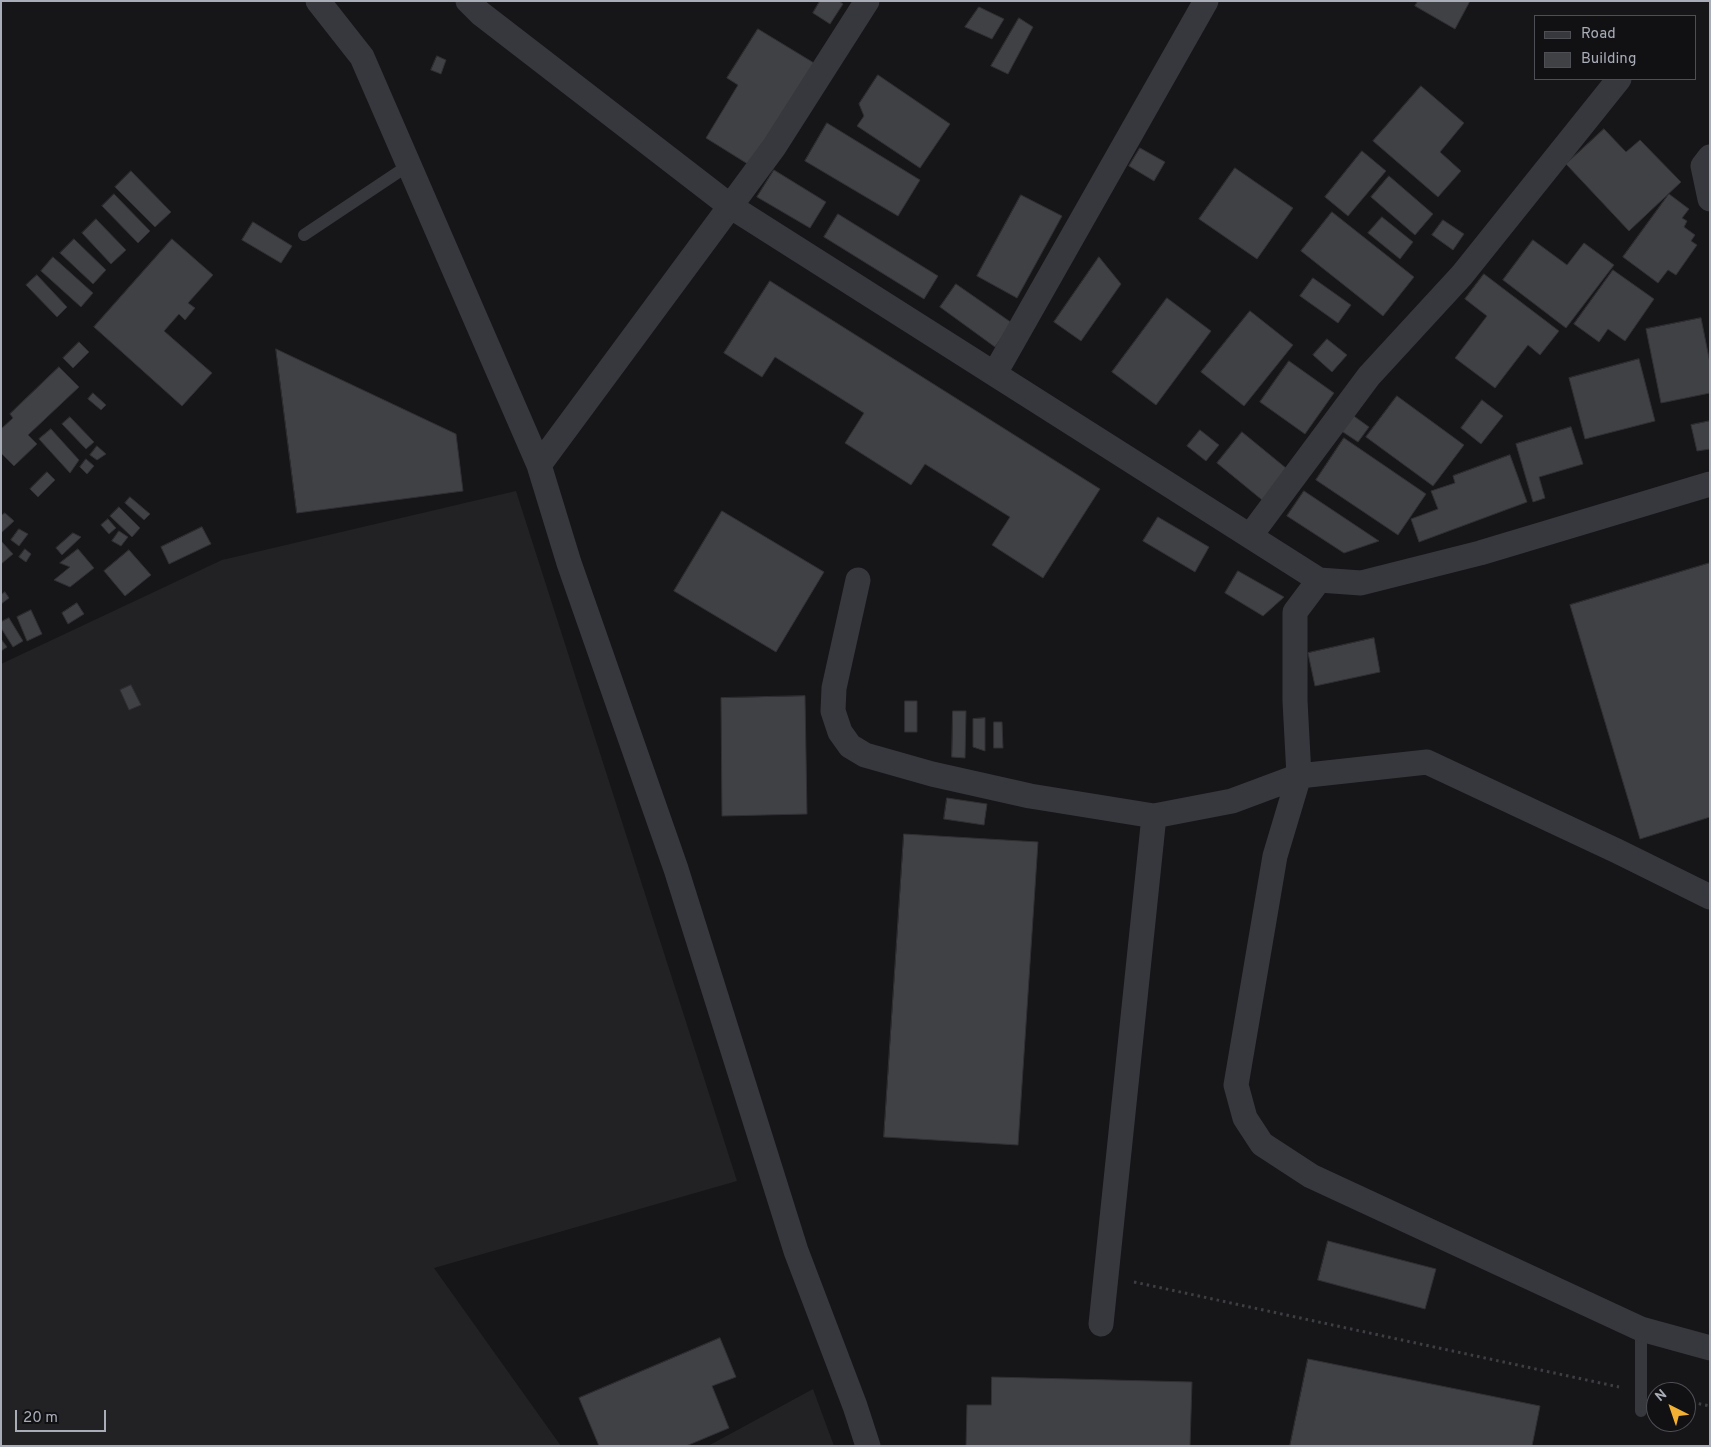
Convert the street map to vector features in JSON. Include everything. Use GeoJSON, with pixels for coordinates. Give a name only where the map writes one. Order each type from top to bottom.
{"type":"FeatureCollection","features":[{"type":"Feature","properties":{"kind":"street"},"geometry":{"type":"LineString","coordinates":[[318,1],[362,57],[539,465],[569,563],[676,869],[796,1251],[855,1406],[868,1446]]}},
{"type":"Feature","properties":{"kind":"street"},"geometry":{"type":"LineString","coordinates":[[468,1],[480,13],[730,206],[1319,580],[1361,583],[1480,553],[1710,484]]}},
{"type":"Feature","properties":{"kind":"street"},"geometry":{"type":"LineString","coordinates":[[539,465],[774,147],[866,1]]}},
{"type":"Feature","properties":{"kind":"street"},"geometry":{"type":"LineString","coordinates":[[995,373],[1206,1]]}},
{"type":"Feature","properties":{"kind":"street"},"geometry":{"type":"LineString","coordinates":[[1250,536],[1369,376],[1462,276],[1618,80]]}},
{"type":"Feature","properties":{"kind":"street"},"geometry":{"type":"LineString","coordinates":[[1710,157],[1703,166],[1710,199]]}},
{"type":"Feature","properties":{"kind":"street"},"geometry":{"type":"LineString","coordinates":[[858,580],[836,679],[833,710],[840,732],[850,746],[865,755],[941,776],[1030,796],[1154,816],[1232,801],[1299,776],[1426,762],[1710,897]]}},
{"type":"Feature","properties":{"kind":"street"},"geometry":{"type":"LineString","coordinates":[[1319,580],[1295,612],[1299,776],[1275,856],[1236,1085],[1246,1118],[1262,1144],[1311,1176],[1641,1329],[1710,1348]]}},
{"type":"Feature","properties":{"kind":"street"},"geometry":{"type":"LineString","coordinates":[[1102,1324],[1154,816]]}},
{"type":"Feature","properties":{"kind":"lane"},"geometry":{"type":"LineString","coordinates":[[304,235],[409,165]]}},
{"type":"Feature","properties":{"kind":"lane"},"geometry":{"type":"LineString","coordinates":[[1641,1329],[1641,1411]]}},
{"type":"Feature","properties":{"kind":"path"},"geometry":{"type":"LineString","coordinates":[[1106,1276],[1642,1392]]}},
{"type":"Feature","properties":{"kind":"path"},"geometry":{"type":"LineString","coordinates":[[1696,1403],[1710,1406]]}},
{"type":"Feature","properties":{"kind":"shaded area"},"geometry":{"type":"Polygon","coordinates":[[[516,491],[737,1181],[434,1268],[561,1446],[1,1446],[1,664],[222,560],[516,491]]]}},
{"type":"Feature","properties":{"kind":"shaded area"},"geometry":{"type":"Polygon","coordinates":[[[813,1389],[834,1446],[708,1446],[813,1389]]]}},
{"type":"Feature","properties":{"kind":"building"},"geometry":{"type":"Polygon","coordinates":[[[820,1],[839,1],[843,4],[830,24],[813,13],[820,1]]]}},
{"type":"Feature","properties":{"kind":"building"},"geometry":{"type":"Polygon","coordinates":[[[1418,1],[1470,1],[1455,29],[1415,6],[1418,1]]]}},
{"type":"Feature","properties":{"kind":"building"},"geometry":{"type":"Polygon","coordinates":[[[979,7],[1004,19],[992,39],[965,27],[979,7]]]}},
{"type":"Feature","properties":{"kind":"building"},"geometry":{"type":"Polygon","coordinates":[[[1019,18],[1033,27],[1008,74],[991,66],[1019,18]]]}},
{"type":"Feature","properties":{"kind":"building"},"geometry":{"type":"Polygon","coordinates":[[[758,29],[814,63],[751,166],[706,138],[738,85],[727,78],[758,29]]]}},
{"type":"Feature","properties":{"kind":"building"},"geometry":{"type":"Polygon","coordinates":[[[437,56],[446,60],[441,74],[431,70],[437,56]]]}},
{"type":"Feature","properties":{"kind":"building"},"geometry":{"type":"Polygon","coordinates":[[[878,75],[950,124],[920,168],[857,126],[864,116],[859,104],[878,75]]]}},
{"type":"Feature","properties":{"kind":"building"},"geometry":{"type":"Polygon","coordinates":[[[1421,86],[1464,123],[1440,152],[1461,171],[1438,197],[1373,141],[1421,86]]]}},
{"type":"Feature","properties":{"kind":"building"},"geometry":{"type":"Polygon","coordinates":[[[827,123],[920,180],[898,216],[805,161],[827,123]]]}},
{"type":"Feature","properties":{"kind":"building"},"geometry":{"type":"Polygon","coordinates":[[[1604,129],[1626,152],[1640,140],[1681,182],[1629,231],[1566,164],[1604,129]]]}},
{"type":"Feature","properties":{"kind":"building"},"geometry":{"type":"Polygon","coordinates":[[[1140,148],[1165,162],[1154,181],[1129,166],[1140,148]]]}},
{"type":"Feature","properties":{"kind":"building"},"geometry":{"type":"Polygon","coordinates":[[[1362,151],[1386,171],[1348,216],[1325,197],[1362,151]]]}},
{"type":"Feature","properties":{"kind":"building"},"geometry":{"type":"Polygon","coordinates":[[[1235,168],[1293,208],[1257,259],[1199,219],[1235,168]]]}},
{"type":"Feature","properties":{"kind":"building"},"geometry":{"type":"Polygon","coordinates":[[[774,170],[826,202],[810,228],[757,197],[774,170]]]}},
{"type":"Feature","properties":{"kind":"building"},"geometry":{"type":"Polygon","coordinates":[[[131,171],[171,212],[155,227],[115,187],[131,171]]]}},
{"type":"Feature","properties":{"kind":"building"},"geometry":{"type":"Polygon","coordinates":[[[1389,176],[1433,214],[1415,235],[1371,197],[1389,176]]]}},
{"type":"Feature","properties":{"kind":"building"},"geometry":{"type":"Polygon","coordinates":[[[114,194],[150,231],[138,243],[102,206],[114,194]]]}},
{"type":"Feature","properties":{"kind":"building"},"geometry":{"type":"Polygon","coordinates":[[[1669,194],[1689,209],[1682,218],[1687,221],[1684,227],[1695,235],[1691,241],[1697,245],[1676,275],[1668,270],[1658,283],[1623,257],[1669,194]]]}},
{"type":"Feature","properties":{"kind":"building"},"geometry":{"type":"Polygon","coordinates":[[[1021,195],[1062,216],[1017,298],[977,276],[1021,195]]]}},
{"type":"Feature","properties":{"kind":"building"},"geometry":{"type":"Polygon","coordinates":[[[1332,212],[1414,277],[1383,316],[1301,251],[1332,212]]]}},
{"type":"Feature","properties":{"kind":"building"},"geometry":{"type":"Polygon","coordinates":[[[838,214],[938,276],[924,299],[824,237],[838,214]]]}},
{"type":"Feature","properties":{"kind":"building"},"geometry":{"type":"Polygon","coordinates":[[[1382,217],[1413,242],[1400,259],[1368,233],[1382,217]]]}},
{"type":"Feature","properties":{"kind":"building"},"geometry":{"type":"Polygon","coordinates":[[[96,219],[126,250],[111,264],[82,233],[96,219]]]}},
{"type":"Feature","properties":{"kind":"building"},"geometry":{"type":"Polygon","coordinates":[[[1443,220],[1464,234],[1453,250],[1432,235],[1443,220]]]}},
{"type":"Feature","properties":{"kind":"building"},"geometry":{"type":"Polygon","coordinates":[[[253,222],[292,246],[281,263],[242,240],[253,222]]]}},
{"type":"Feature","properties":{"kind":"building"},"geometry":{"type":"Polygon","coordinates":[[[74,239],[106,270],[93,284],[60,253],[74,239]]]}},
{"type":"Feature","properties":{"kind":"building"},"geometry":{"type":"Polygon","coordinates":[[[172,239],[213,275],[188,303],[195,308],[185,320],[179,314],[164,331],[212,373],[182,406],[94,327],[172,239]]]}},
{"type":"Feature","properties":{"kind":"building"},"geometry":{"type":"Polygon","coordinates":[[[1533,240],[1567,265],[1584,243],[1614,265],[1566,328],[1503,280],[1533,240]]]}},
{"type":"Feature","properties":{"kind":"building"},"geometry":{"type":"Polygon","coordinates":[[[53,257],[93,293],[81,307],[41,271],[53,257]]]}},
{"type":"Feature","properties":{"kind":"building"},"geometry":{"type":"Polygon","coordinates":[[[1099,257],[1121,284],[1081,341],[1054,322],[1099,257]]]}},
{"type":"Feature","properties":{"kind":"building"},"geometry":{"type":"Polygon","coordinates":[[[1613,270],[1654,299],[1625,341],[1608,329],[1599,342],[1574,324],[1613,270]]]}},
{"type":"Feature","properties":{"kind":"building"},"geometry":{"type":"Polygon","coordinates":[[[1484,274],[1559,331],[1540,355],[1528,345],[1495,388],[1455,358],[1487,316],[1465,299],[1484,274]]]}},
{"type":"Feature","properties":{"kind":"building"},"geometry":{"type":"Polygon","coordinates":[[[37,275],[67,307],[57,317],[26,285],[37,275]]]}},
{"type":"Feature","properties":{"kind":"building"},"geometry":{"type":"Polygon","coordinates":[[[1313,278],[1351,305],[1338,323],[1300,296],[1313,278]]]}},
{"type":"Feature","properties":{"kind":"building"},"geometry":{"type":"Polygon","coordinates":[[[770,281],[1100,489],[1043,578],[992,545],[1010,517],[925,464],[911,485],[845,443],[864,413],[775,357],[762,377],[724,353],[770,281]]]}},
{"type":"Feature","properties":{"kind":"building"},"geometry":{"type":"Polygon","coordinates":[[[956,284],[1012,323],[995,347],[940,307],[956,284]]]}},
{"type":"Feature","properties":{"kind":"building"},"geometry":{"type":"Polygon","coordinates":[[[1167,298],[1211,331],[1156,405],[1112,372],[1167,298]]]}},
{"type":"Feature","properties":{"kind":"building"},"geometry":{"type":"Polygon","coordinates":[[[1250,311],[1293,345],[1244,406],[1201,372],[1250,311]]]}},
{"type":"Feature","properties":{"kind":"building"},"geometry":{"type":"Polygon","coordinates":[[[1701,318],[1710,363],[1710,393],[1661,403],[1646,329],[1701,318]]]}},
{"type":"Feature","properties":{"kind":"building"},"geometry":{"type":"Polygon","coordinates":[[[1327,339],[1347,355],[1332,372],[1313,355],[1327,339]]]}},
{"type":"Feature","properties":{"kind":"building"},"geometry":{"type":"Polygon","coordinates":[[[79,342],[89,352],[73,368],[63,358],[79,342]]]}},
{"type":"Feature","properties":{"kind":"building"},"geometry":{"type":"Polygon","coordinates":[[[276,349],[456,434],[463,491],[297,513],[276,349]]]}},
{"type":"Feature","properties":{"kind":"building"},"geometry":{"type":"Polygon","coordinates":[[[1639,359],[1655,421],[1585,439],[1569,378],[1639,359]]]}},
{"type":"Feature","properties":{"kind":"building"},"geometry":{"type":"Polygon","coordinates":[[[1289,361],[1334,393],[1305,434],[1260,402],[1289,361]]]}},
{"type":"Feature","properties":{"kind":"building"},"geometry":{"type":"Polygon","coordinates":[[[59,367],[79,387],[28,435],[37,444],[14,466],[1,453],[1,429],[13,418],[10,414],[59,367]]]}},
{"type":"Feature","properties":{"kind":"building"},"geometry":{"type":"Polygon","coordinates":[[[93,393],[106,405],[101,410],[88,399],[93,393]]]}},
{"type":"Feature","properties":{"kind":"building"},"geometry":{"type":"Polygon","coordinates":[[[1397,396],[1464,445],[1433,486],[1366,437],[1397,396]]]}},
{"type":"Feature","properties":{"kind":"building"},"geometry":{"type":"Polygon","coordinates":[[[1482,400],[1503,416],[1481,444],[1461,428],[1482,400]]]}},
{"type":"Feature","properties":{"kind":"building"},"geometry":{"type":"Polygon","coordinates":[[[1351,414],[1369,427],[1358,442],[1340,430],[1351,414]]]}},
{"type":"Feature","properties":{"kind":"building"},"geometry":{"type":"Polygon","coordinates":[[[70,417],[94,442],[86,449],[62,424],[70,417]]]}},
{"type":"Feature","properties":{"kind":"building"},"geometry":{"type":"Polygon","coordinates":[[[1710,421],[1710,449],[1697,451],[1691,425],[1710,421]]]}},
{"type":"Feature","properties":{"kind":"building"},"geometry":{"type":"Polygon","coordinates":[[[1571,427],[1583,464],[1539,477],[1545,498],[1533,502],[1516,444],[1571,427]]]}},
{"type":"Feature","properties":{"kind":"building"},"geometry":{"type":"Polygon","coordinates":[[[51,429],[79,460],[70,473],[39,439],[51,429]]]}},
{"type":"Feature","properties":{"kind":"building"},"geometry":{"type":"Polygon","coordinates":[[[1200,430],[1219,445],[1206,461],[1187,446],[1200,430]]]}},
{"type":"Feature","properties":{"kind":"building"},"geometry":{"type":"Polygon","coordinates":[[[1242,432],[1292,473],[1267,504],[1217,463],[1242,432]]]}},
{"type":"Feature","properties":{"kind":"building"},"geometry":{"type":"Polygon","coordinates":[[[1344,438],[1426,494],[1398,535],[1316,480],[1344,438]]]}},
{"type":"Feature","properties":{"kind":"building"},"geometry":{"type":"Polygon","coordinates":[[[97,446],[106,454],[97,460],[90,455],[97,446]]]}},
{"type":"Feature","properties":{"kind":"building"},"geometry":{"type":"Polygon","coordinates":[[[1510,455],[1527,502],[1419,542],[1411,519],[1438,509],[1431,491],[1455,483],[1453,476],[1510,455]]]}},
{"type":"Feature","properties":{"kind":"building"},"geometry":{"type":"Polygon","coordinates":[[[86,459],[94,466],[87,474],[80,467],[86,459]]]}},
{"type":"Feature","properties":{"kind":"building"},"geometry":{"type":"Polygon","coordinates":[[[47,472],[55,480],[38,497],[30,489],[47,472]]]}},
{"type":"Feature","properties":{"kind":"building"},"geometry":{"type":"Polygon","coordinates":[[[1304,491],[1379,541],[1344,553],[1287,516],[1304,491]]]}},
{"type":"Feature","properties":{"kind":"building"},"geometry":{"type":"Polygon","coordinates":[[[130,497],[150,514],[144,520],[125,503],[130,497]]]}},
{"type":"Feature","properties":{"kind":"building"},"geometry":{"type":"Polygon","coordinates":[[[119,507],[140,528],[132,537],[110,516],[119,507]]]}},
{"type":"Feature","properties":{"kind":"building"},"geometry":{"type":"Polygon","coordinates":[[[722,511],[824,572],[776,652],[674,591],[722,511]]]}},
{"type":"Feature","properties":{"kind":"building"},"geometry":{"type":"Polygon","coordinates":[[[5,513],[14,521],[1,533],[1,516],[5,513]]]}},
{"type":"Feature","properties":{"kind":"building"},"geometry":{"type":"Polygon","coordinates":[[[1158,517],[1209,547],[1195,572],[1143,541],[1158,517]]]}},
{"type":"Feature","properties":{"kind":"building"},"geometry":{"type":"Polygon","coordinates":[[[108,519],[116,528],[109,534],[101,525],[108,519]]]}},
{"type":"Feature","properties":{"kind":"building"},"geometry":{"type":"Polygon","coordinates":[[[202,527],[211,544],[169,564],[161,547],[202,527]]]}},
{"type":"Feature","properties":{"kind":"building"},"geometry":{"type":"Polygon","coordinates":[[[19,529],[28,534],[19,546],[11,540],[19,529]]]}},
{"type":"Feature","properties":{"kind":"building"},"geometry":{"type":"Polygon","coordinates":[[[119,531],[128,537],[121,546],[112,541],[119,531]]]}},
{"type":"Feature","properties":{"kind":"building"},"geometry":{"type":"Polygon","coordinates":[[[73,533],[81,537],[62,555],[56,548],[73,533]]]}},
{"type":"Feature","properties":{"kind":"building"},"geometry":{"type":"Polygon","coordinates":[[[1,543],[13,554],[1,564],[1,543]]]}},
{"type":"Feature","properties":{"kind":"building"},"geometry":{"type":"Polygon","coordinates":[[[25,549],[31,554],[26,562],[19,557],[25,549]]]}},
{"type":"Feature","properties":{"kind":"building"},"geometry":{"type":"Polygon","coordinates":[[[78,549],[94,568],[70,587],[54,580],[70,567],[60,563],[78,549]]]}},
{"type":"Feature","properties":{"kind":"building"},"geometry":{"type":"Polygon","coordinates":[[[129,550],[151,575],[125,596],[104,571],[129,550]]]}},
{"type":"Feature","properties":{"kind":"building"},"geometry":{"type":"Polygon","coordinates":[[[1710,563],[1710,817],[1640,839],[1570,605],[1710,563]]]}},
{"type":"Feature","properties":{"kind":"building"},"geometry":{"type":"Polygon","coordinates":[[[1238,571],[1284,597],[1263,616],[1225,593],[1238,571]]]}},
{"type":"Feature","properties":{"kind":"building"},"geometry":{"type":"Polygon","coordinates":[[[5,592],[9,598],[1,604],[1,595],[5,592]]]}},
{"type":"Feature","properties":{"kind":"building"},"geometry":{"type":"Polygon","coordinates":[[[77,603],[84,614],[68,624],[62,613],[77,603]]]}},
{"type":"Feature","properties":{"kind":"building"},"geometry":{"type":"Polygon","coordinates":[[[31,610],[42,634],[27,641],[17,617],[31,610]]]}},
{"type":"Feature","properties":{"kind":"building"},"geometry":{"type":"Polygon","coordinates":[[[9,618],[23,641],[13,647],[1,628],[1,622],[9,618]]]}},
{"type":"Feature","properties":{"kind":"building"},"geometry":{"type":"Polygon","coordinates":[[[1374,638],[1380,672],[1315,686],[1308,653],[1374,638]]]}},
{"type":"Feature","properties":{"kind":"building"},"geometry":{"type":"Polygon","coordinates":[[[1,639],[7,647],[1,651],[1,639]]]}},
{"type":"Feature","properties":{"kind":"building"},"geometry":{"type":"Polygon","coordinates":[[[131,685],[141,705],[129,710],[120,690],[131,685]]]}},
{"type":"Feature","properties":{"kind":"building"},"geometry":{"type":"Polygon","coordinates":[[[805,696],[807,814],[722,816],[721,698],[805,696]]]}},
{"type":"Feature","properties":{"kind":"building"},"geometry":{"type":"Polygon","coordinates":[[[905,701],[917,701],[917,732],[905,732],[905,701]]]}},
{"type":"Feature","properties":{"kind":"building"},"geometry":{"type":"Polygon","coordinates":[[[953,711],[966,711],[965,758],[952,757],[953,711]]]}},
{"type":"Feature","properties":{"kind":"building"},"geometry":{"type":"Polygon","coordinates":[[[985,718],[985,751],[973,747],[973,719],[985,718]]]}},
{"type":"Feature","properties":{"kind":"building"},"geometry":{"type":"Polygon","coordinates":[[[994,722],[1002,722],[1003,748],[994,748],[994,722]]]}},
{"type":"Feature","properties":{"kind":"building"},"geometry":{"type":"Polygon","coordinates":[[[947,798],[987,804],[984,825],[944,819],[947,798]]]}},
{"type":"Feature","properties":{"kind":"building"},"geometry":{"type":"Polygon","coordinates":[[[904,834],[1038,842],[1018,1145],[884,1137],[904,834]]]}},
{"type":"Feature","properties":{"kind":"building"},"geometry":{"type":"Polygon","coordinates":[[[1328,1241],[1436,1269],[1425,1309],[1318,1280],[1328,1241]]]}},
{"type":"Feature","properties":{"kind":"building"},"geometry":{"type":"Polygon","coordinates":[[[720,1338],[736,1377],[712,1386],[729,1428],[686,1446],[599,1446],[579,1398],[720,1338]]]}},
{"type":"Feature","properties":{"kind":"building"},"geometry":{"type":"Polygon","coordinates":[[[1308,1359],[1540,1406],[1532,1446],[1290,1446],[1308,1359]]]}},
{"type":"Feature","properties":{"kind":"building"},"geometry":{"type":"Polygon","coordinates":[[[992,1377],[1192,1382],[1190,1446],[966,1446],[967,1405],[991,1405],[992,1377]]]}}]}
